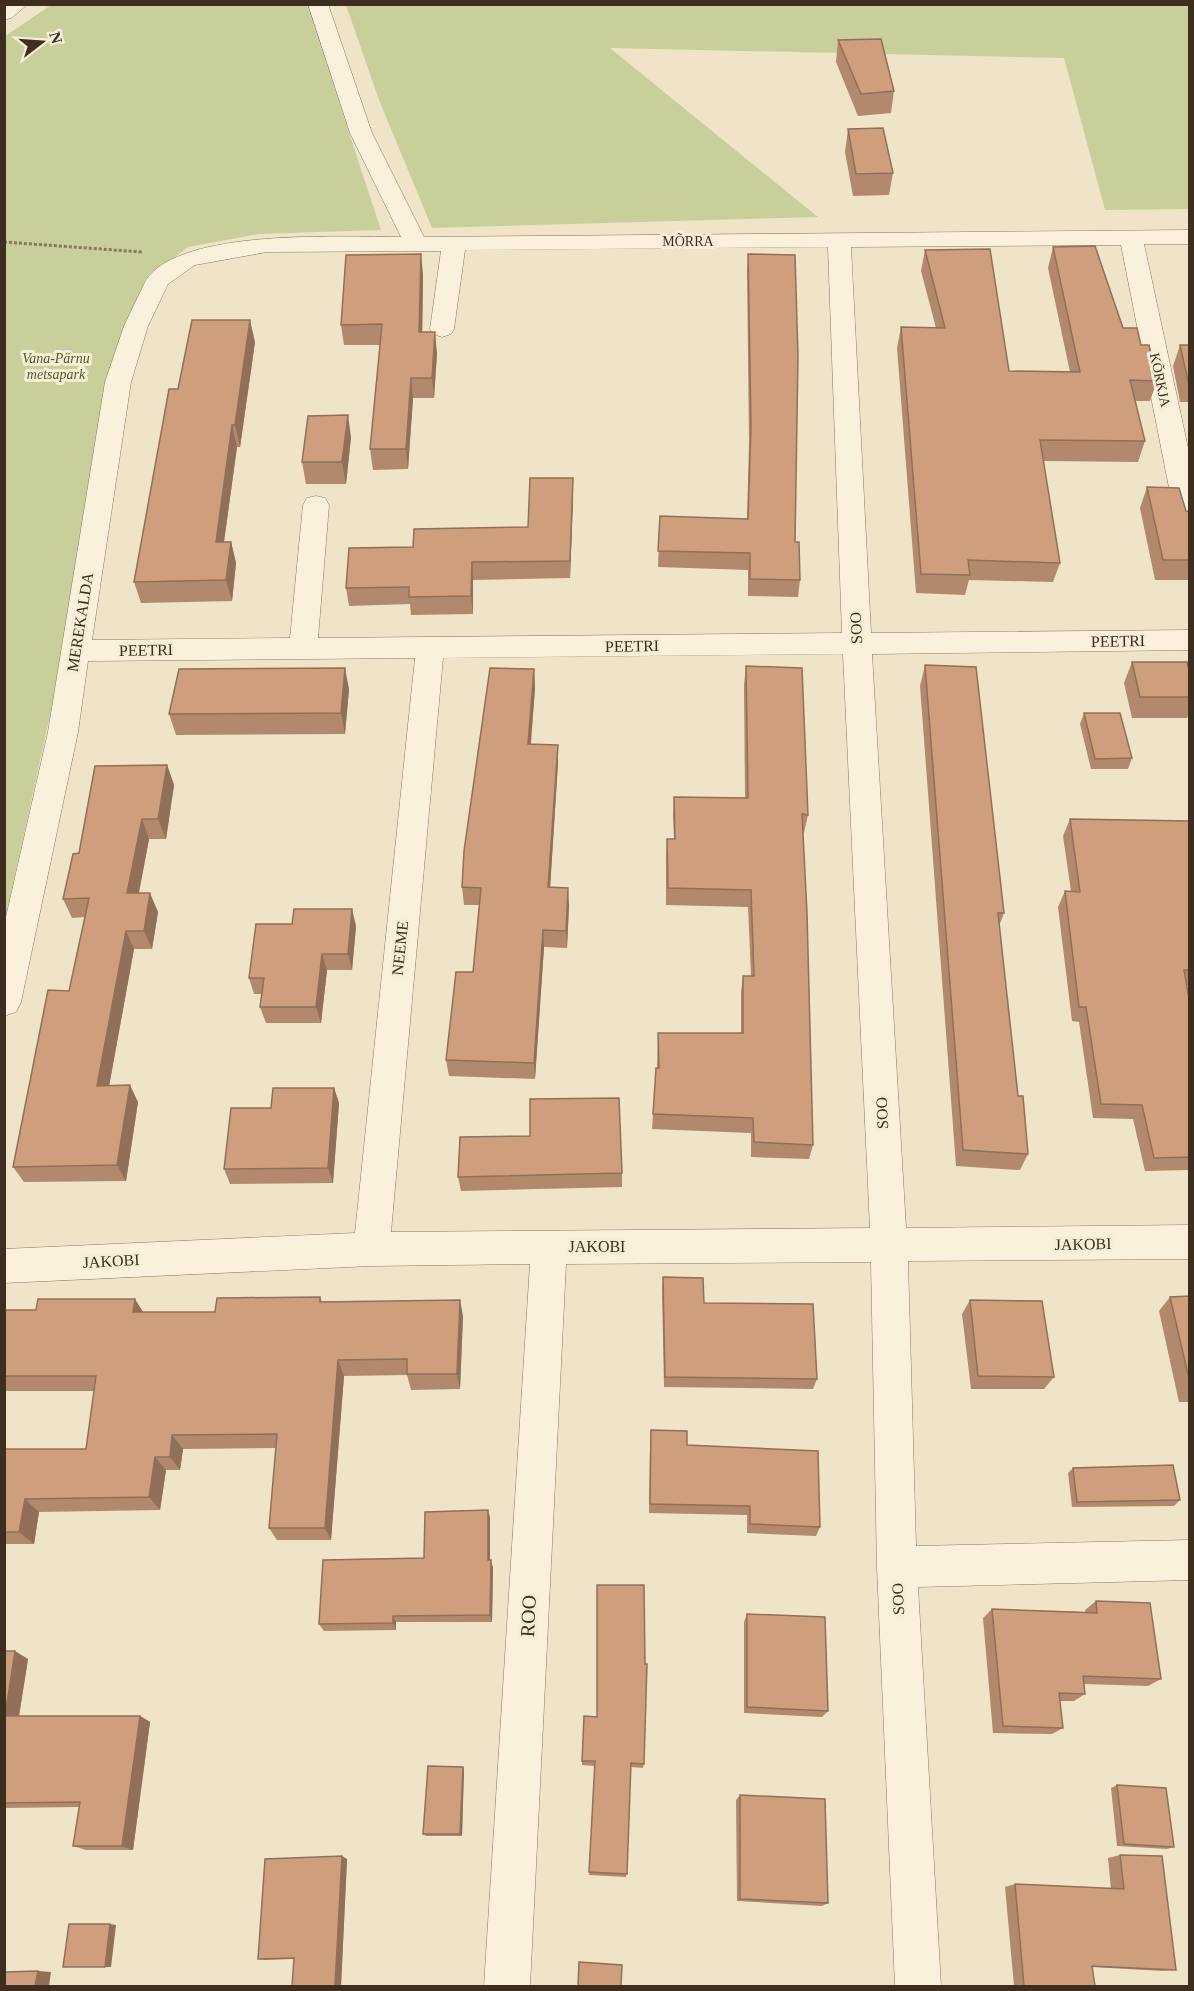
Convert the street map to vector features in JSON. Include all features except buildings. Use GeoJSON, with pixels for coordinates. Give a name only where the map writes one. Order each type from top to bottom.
{"type":"FeatureCollection","features":[{"type":"Feature","properties":{"kind":"street"},"geometry":{"type":"LineString","coordinates":[[4,14],[18,4]]}},
{"type":"Feature","properties":{"kind":"street"},"geometry":{"type":"LineString","coordinates":[[318,4],[361,133],[416,244]]}},
{"type":"Feature","properties":{"kind":"street","name":"MÕRRA"},"geometry":{"type":"LineString","coordinates":[[187,260],[267,245],[1190,237]]}},
{"type":"Feature","properties":{"kind":"street","name":"KÕRKJA"},"geometry":{"type":"LineString","coordinates":[[1131,238],[1190,523]]}},
{"type":"Feature","properties":{"kind":"street","name":"SOO"},"geometry":{"type":"LineString","coordinates":[[839,240],[857,644],[889,1246],[897,1567],[918,1986]]}},
{"type":"Feature","properties":{"kind":"street"},"geometry":{"type":"LineString","coordinates":[[442,329],[454,243]]}},
{"type":"Feature","properties":{"kind":"street","name":"MEREKALDA"},"geometry":{"type":"LineString","coordinates":[[4,1002],[63,732],[118,382],[136,326],[158,280],[187,260]]}},
{"type":"Feature","properties":{"kind":"street"},"geometry":{"type":"LineString","coordinates":[[303,649],[316,505]]}},
{"type":"Feature","properties":{"kind":"street","name":"PEETRI"},"geometry":{"type":"LineString","coordinates":[[75,651],[1190,640]]}},
{"type":"Feature","properties":{"kind":"street","name":"NEEME"},"geometry":{"type":"LineString","coordinates":[[371,1249],[430,648]]}},
{"type":"Feature","properties":{"kind":"street","name":"JAKOBI"},"geometry":{"type":"LineString","coordinates":[[4,1266],[371,1249],[1190,1242]]}},
{"type":"Feature","properties":{"kind":"street","name":"ROO"},"geometry":{"type":"LineString","coordinates":[[507,1986],[549,1246]]}},
{"type":"Feature","properties":{"kind":"street"},"geometry":{"type":"LineString","coordinates":[[897,1567],[1190,1560]]}},
{"type":"Feature","properties":{"kind":"path"},"geometry":{"type":"LineString","coordinates":[[4,242],[126,249],[187,260]]}},
{"type":"Feature","properties":{"kind":"green space","name":"Vana-Pärnu metsapark"},"geometry":{"type":"Polygon","coordinates":[[[51,5],[307,5],[381,230],[259,234],[188,247],[145,280],[105,383],[62,661],[5,920],[4,37],[51,5]]]}},
{"type":"Feature","properties":{"kind":"green space"},"geometry":{"type":"Polygon","coordinates":[[[346,5],[1189,5],[1189,209],[1105,210],[1064,58],[610,48],[818,217],[432,228],[379,100],[346,5]]]}}]}
